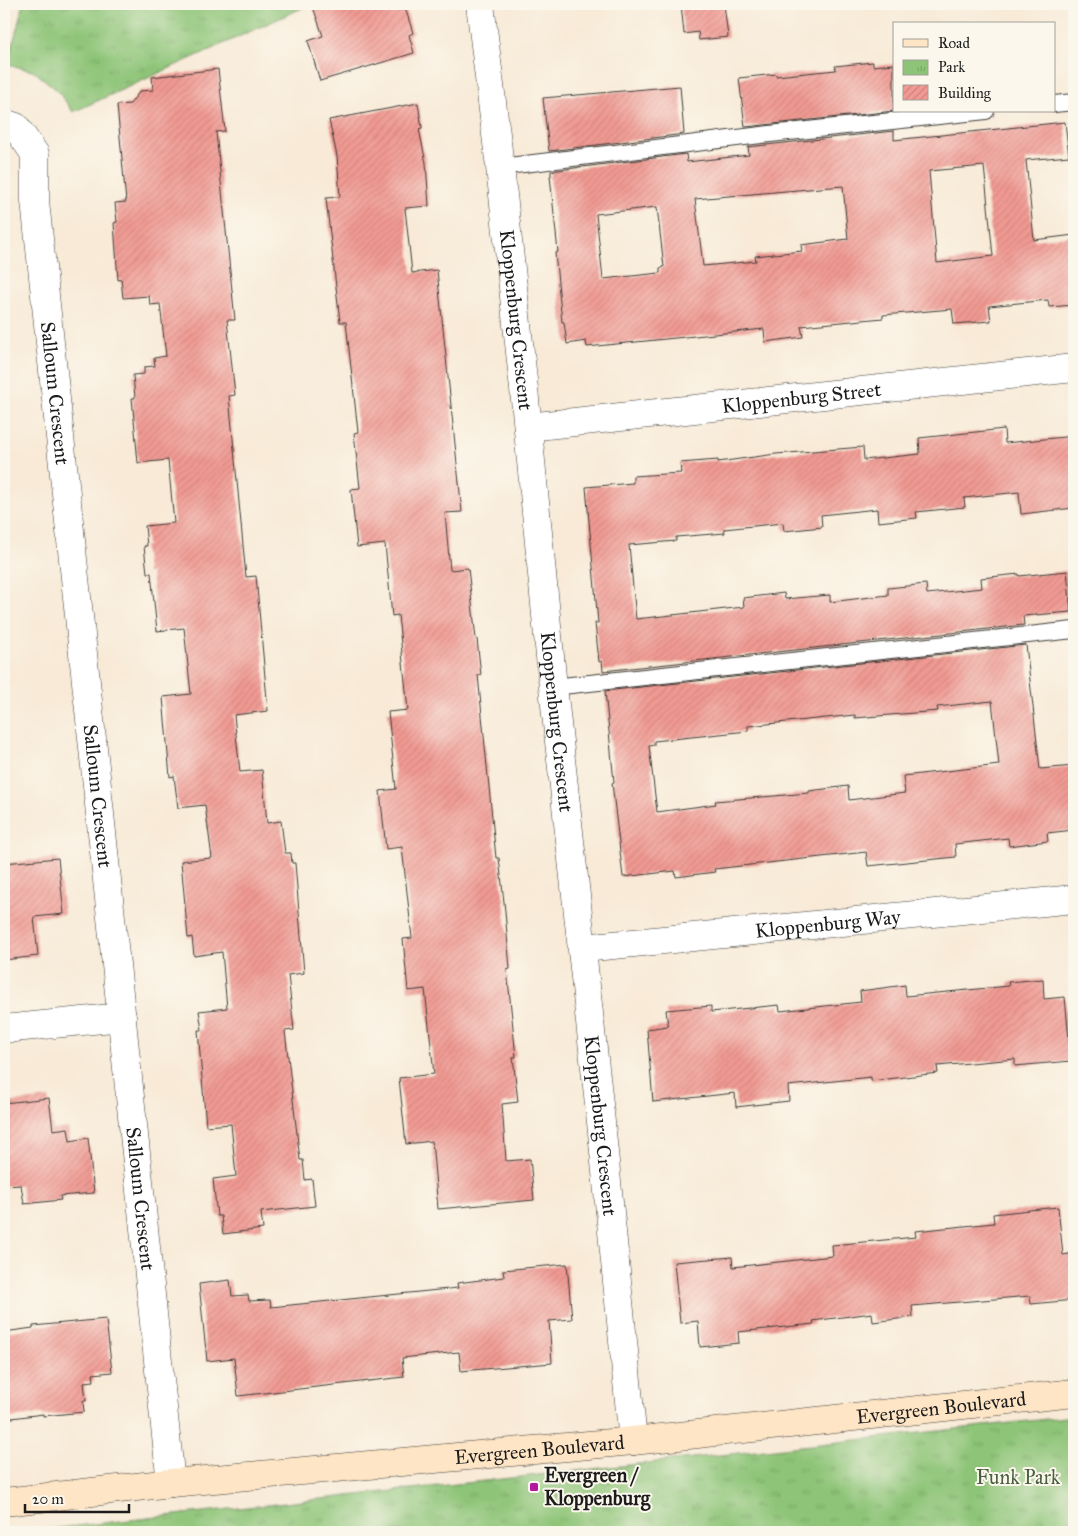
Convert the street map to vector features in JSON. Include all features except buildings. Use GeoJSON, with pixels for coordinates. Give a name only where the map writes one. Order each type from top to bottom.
{"type":"FeatureCollection","features":[{"type":"Feature","properties":{"kind":"street","name":"Kloppenburg Crescent"},"geometry":{"type":"LineString","coordinates":[[480,4],[500,166],[528,426],[553,687],[583,948],[633,1441]]}},
{"type":"Feature","properties":{"kind":"street","name":"Salloum Crescent"},"geometry":{"type":"LineString","coordinates":[[4,123],[16,127],[35,154],[35,202],[171,1483]]}},
{"type":"Feature","properties":{"kind":"street","name":"Kloppenburg Street"},"geometry":{"type":"LineString","coordinates":[[528,426],[1074,368]]}},
{"type":"Feature","properties":{"kind":"street","name":"Kloppenburg Way"},"geometry":{"type":"LineString","coordinates":[[583,948],[1074,899]]}},
{"type":"Feature","properties":{"kind":"street"},"geometry":{"type":"LineString","coordinates":[[4,1029],[122,1017]]}},
{"type":"Feature","properties":{"kind":"street","name":"Evergreen Boulevard"},"geometry":{"type":"LineString","coordinates":[[4,1502],[171,1483],[633,1441],[1074,1394]]}},
{"type":"Feature","properties":{"kind":"lane"},"geometry":{"type":"LineString","coordinates":[[1056,104],[1074,102]]}},
{"type":"Feature","properties":{"kind":"lane"},"geometry":{"type":"LineString","coordinates":[[500,166],[780,132],[976,112]]}},
{"type":"Feature","properties":{"kind":"lane"},"geometry":{"type":"LineString","coordinates":[[553,687],[1074,630]]}},
{"type":"Feature","properties":{"kind":"green space"},"geometry":{"type":"Polygon","coordinates":[[[23,4],[311,4],[73,112],[58,91],[35,72],[8,64],[23,4]]]}},
{"type":"Feature","properties":{"kind":"green space","name":"Funk Park"},"geometry":{"type":"Polygon","coordinates":[[[1074,1416],[1074,1532],[21,1532],[1074,1416]]]}},
{"type":"Feature","properties":{"kind":"place","name":"Evergreen / Kloppenburg"},"geometry":{"type":"Point","coordinates":[534,1487]}}]}
